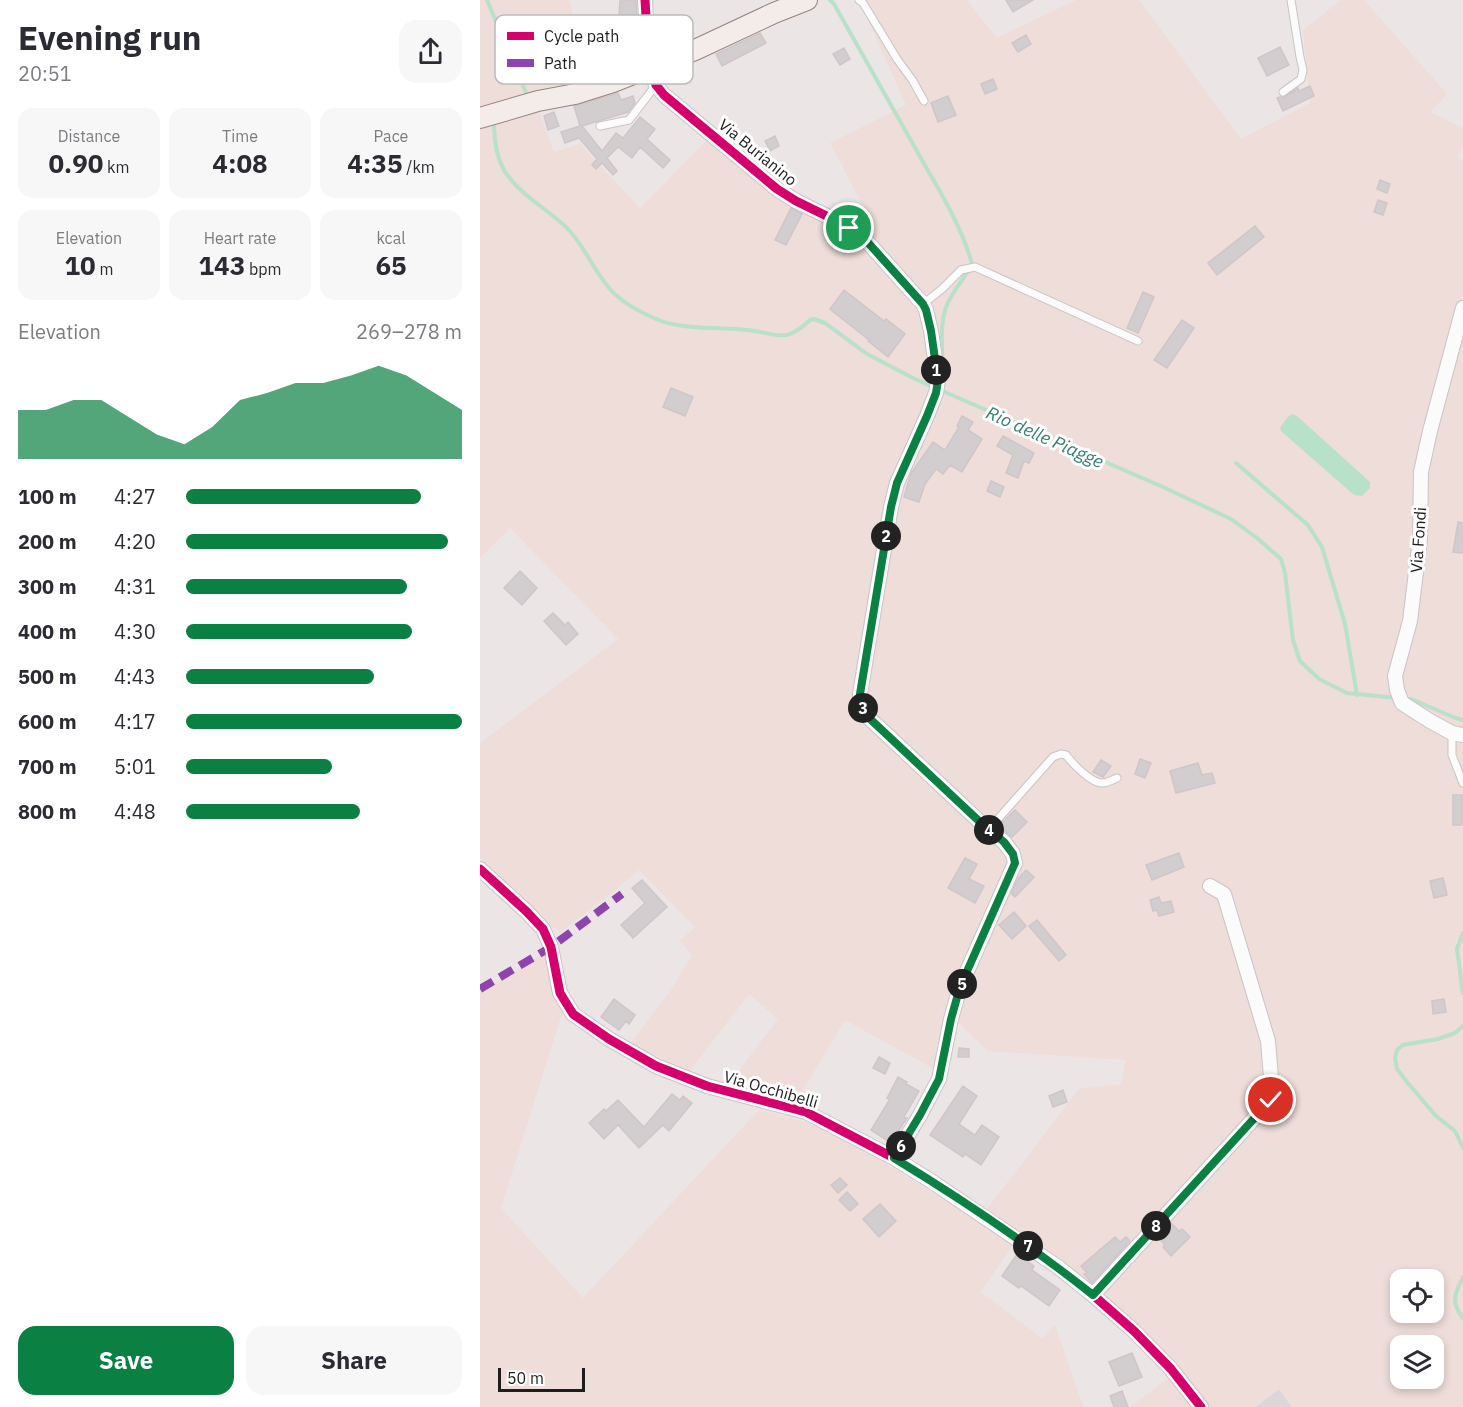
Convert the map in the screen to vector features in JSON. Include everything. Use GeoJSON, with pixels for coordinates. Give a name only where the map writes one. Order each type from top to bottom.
{"type":"FeatureCollection","features":[{"type":"Feature","properties":{"kind":"street"},"geometry":{"type":"LineString","coordinates":[[645,0],[646,15]]}},
{"type":"Feature","properties":{"kind":"street"},"geometry":{"type":"LineString","coordinates":[[693,51],[807,0]]}},
{"type":"Feature","properties":{"kind":"street"},"geometry":{"type":"LineString","coordinates":[[480,118],[607,84]]}},
{"type":"Feature","properties":{"kind":"street","name":"Via Burianino"},"geometry":{"type":"LineString","coordinates":[[657,84],[664,95],[777,189],[863,237],[923,304],[931,331],[938,380],[936,393],[897,483],[891,507],[860,694],[861,706],[868,717],[1004,842],[1013,854],[1015,863],[960,987],[939,1079],[894,1158]]}},
{"type":"Feature","properties":{"kind":"street","name":"Via Fondi"},"geometry":{"type":"LineString","coordinates":[[1458,734],[1430,722],[1402,703],[1396,690],[1395,676],[1410,621],[1420,539],[1421,472],[1463,308]]}},
{"type":"Feature","properties":{"kind":"street","name":"Via Occhibelli"},"geometry":{"type":"LineString","coordinates":[[480,869],[543,929],[551,947],[560,993],[573,1014],[609,1039],[657,1066],[707,1086],[806,1112],[931,1180],[1058,1267],[1093,1295],[1134,1330],[1172,1369],[1201,1407]]}},
{"type":"Feature","properties":{"kind":"street"},"geometry":{"type":"LineString","coordinates":[[1093,1295],[1271,1100],[1268,1041],[1224,894],[1210,886]]}},
{"type":"Feature","properties":{"kind":"lane"},"geometry":{"type":"LineString","coordinates":[[859,0],[924,101]]}},
{"type":"Feature","properties":{"kind":"lane"},"geometry":{"type":"LineString","coordinates":[[1283,92],[1301,79],[1303,70],[1291,0]]}},
{"type":"Feature","properties":{"kind":"lane"},"geometry":{"type":"LineString","coordinates":[[600,126],[629,120],[648,84]]}},
{"type":"Feature","properties":{"kind":"lane"},"geometry":{"type":"LineString","coordinates":[[923,304],[942,290],[961,270],[975,267],[1138,341]]}},
{"type":"Feature","properties":{"kind":"lane"},"geometry":{"type":"LineString","coordinates":[[1458,734],[1452,755],[1463,783]]}},
{"type":"Feature","properties":{"kind":"lane"},"geometry":{"type":"LineString","coordinates":[[989,830],[1053,757],[1066,755],[1072,763],[1099,783],[1117,778]]}},
{"type":"Feature","properties":{"kind":"shaded area"},"geometry":{"type":"Polygon","coordinates":[[[480,0],[569,0],[573,15],[495,15],[495,84],[592,84],[534,97],[554,152],[580,144],[640,208],[716,131],[790,193],[834,215],[867,213],[830,143],[906,105],[859,0],[966,0],[997,38],[1076,0],[1139,0],[1241,139],[1310,103],[1303,30],[1341,0],[1364,0],[1447,94],[1430,112],[1463,128],[1463,147],[1457,158],[1463,161],[1463,1407],[1292,1407],[1279,1389],[1255,1407],[1207,1407],[1165,1353],[1073,1271],[987,1209],[1079,1089],[1121,1084],[1126,1060],[988,1051],[947,1012],[936,1070],[845,1020],[796,1102],[728,1085],[778,1019],[749,994],[689,1072],[630,1044],[672,989],[692,955],[680,941],[695,927],[639,870],[561,932],[548,924],[480,858],[480,743],[618,639],[510,528],[480,558],[480,0]],[[1297,416],[1281,431],[1370,482],[1297,416]]]}},
{"type":"Feature","properties":{"kind":"shaded area"},"geometry":{"type":"Polygon","coordinates":[[[1292,414],[1370,482],[1370,488],[1362,496],[1354,495],[1281,431],[1280,428],[1292,414]]]}},
{"type":"Feature","properties":{"kind":"shaded area"},"geometry":{"type":"Polygon","coordinates":[[[543,954],[547,959],[550,984],[563,1010],[501,1208],[583,1298],[759,1110],[830,1129],[1014,1243],[981,1292],[1042,1338],[1055,1325],[1083,1407],[480,1407],[480,993],[543,954]]]}},
{"type":"Feature","properties":{"kind":"shaded area"},"geometry":{"type":"Polygon","coordinates":[[[1171,1376],[1194,1407],[1130,1407],[1171,1376]]]}},
{"type":"Feature","properties":{"kind":"shaded area"},"geometry":{"type":"Polygon","coordinates":[[[1279,1389],[1292,1407],[1255,1407],[1279,1389]]]}},
{"type":"Feature","properties":{"kind":"building"},"geometry":{"type":"Polygon","coordinates":[[[636,0],[637,15],[619,15],[620,1],[636,0]]]}},
{"type":"Feature","properties":{"kind":"building"},"geometry":{"type":"Polygon","coordinates":[[[1006,0],[1033,0],[1013,12],[1006,0]]]}},
{"type":"Feature","properties":{"kind":"building"},"geometry":{"type":"Polygon","coordinates":[[[760,33],[766,43],[722,66],[716,54],[760,33]]]}},
{"type":"Feature","properties":{"kind":"building"},"geometry":{"type":"Polygon","coordinates":[[[1026,35],[1031,44],[1018,52],[1012,43],[1026,35]]]}},
{"type":"Feature","properties":{"kind":"building"},"geometry":{"type":"Polygon","coordinates":[[[1280,47],[1289,65],[1267,76],[1258,58],[1280,47]]]}},
{"type":"Feature","properties":{"kind":"building"},"geometry":{"type":"Polygon","coordinates":[[[844,48],[850,59],[840,65],[833,54],[844,48]]]}},
{"type":"Feature","properties":{"kind":"building"},"geometry":{"type":"Polygon","coordinates":[[[993,79],[997,89],[985,94],[981,84],[993,79]]]}},
{"type":"Feature","properties":{"kind":"building"},"geometry":{"type":"Polygon","coordinates":[[[1310,86],[1314,96],[1283,111],[1277,98],[1284,97],[1298,88],[1299,91],[1310,86]]]}},
{"type":"Feature","properties":{"kind":"building"},"geometry":{"type":"Polygon","coordinates":[[[618,93],[621,100],[633,96],[635,103],[628,112],[582,126],[602,151],[616,133],[623,138],[640,117],[655,129],[647,139],[670,160],[663,168],[640,147],[632,158],[618,147],[607,158],[617,171],[613,175],[602,163],[596,169],[592,165],[597,159],[579,138],[565,143],[561,132],[580,126],[574,106],[618,93]]]}},
{"type":"Feature","properties":{"kind":"building"},"geometry":{"type":"Polygon","coordinates":[[[948,96],[956,115],[938,122],[931,103],[948,96]]]}},
{"type":"Feature","properties":{"kind":"building"},"geometry":{"type":"Polygon","coordinates":[[[554,112],[559,126],[548,130],[544,116],[554,112]]]}},
{"type":"Feature","properties":{"kind":"building"},"geometry":{"type":"Polygon","coordinates":[[[775,136],[779,146],[770,151],[765,141],[775,136]]]}},
{"type":"Feature","properties":{"kind":"building"},"geometry":{"type":"Polygon","coordinates":[[[1380,180],[1390,184],[1387,193],[1377,189],[1380,180]]]}},
{"type":"Feature","properties":{"kind":"building"},"geometry":{"type":"Polygon","coordinates":[[[1378,200],[1387,203],[1383,215],[1374,212],[1378,200]]]}},
{"type":"Feature","properties":{"kind":"building"},"geometry":{"type":"Polygon","coordinates":[[[791,208],[802,214],[786,245],[775,240],[791,208]]]}},
{"type":"Feature","properties":{"kind":"building"},"geometry":{"type":"Polygon","coordinates":[[[1255,226],[1264,237],[1217,275],[1208,263],[1255,226]]]}},
{"type":"Feature","properties":{"kind":"building"},"geometry":{"type":"Polygon","coordinates":[[[844,290],[905,334],[888,357],[830,309],[844,290]]]}},
{"type":"Feature","properties":{"kind":"building"},"geometry":{"type":"Polygon","coordinates":[[[1143,292],[1154,297],[1138,333],[1127,328],[1143,292]]]}},
{"type":"Feature","properties":{"kind":"building"},"geometry":{"type":"Polygon","coordinates":[[[1182,320],[1194,328],[1167,368],[1154,360],[1182,320]]]}},
{"type":"Feature","properties":{"kind":"building"},"geometry":{"type":"Polygon","coordinates":[[[671,388],[693,397],[685,416],[663,407],[671,388]]]}},
{"type":"Feature","properties":{"kind":"building"},"geometry":{"type":"Polygon","coordinates":[[[962,416],[973,422],[968,430],[982,439],[962,472],[950,465],[943,474],[936,469],[925,484],[919,502],[904,497],[911,473],[933,442],[945,450],[959,427],[957,426],[962,416]]]}},
{"type":"Feature","properties":{"kind":"building"},"geometry":{"type":"Polygon","coordinates":[[[1003,436],[1034,453],[1029,463],[1024,461],[1018,478],[1006,473],[1013,455],[997,446],[1003,436]]]}},
{"type":"Feature","properties":{"kind":"building"},"geometry":{"type":"Polygon","coordinates":[[[991,481],[1004,487],[1000,497],[987,491],[991,481]]]}},
{"type":"Feature","properties":{"kind":"building"},"geometry":{"type":"Polygon","coordinates":[[[1458,522],[1463,523],[1463,553],[1453,552],[1458,522]]]}},
{"type":"Feature","properties":{"kind":"building"},"geometry":{"type":"Polygon","coordinates":[[[520,571],[537,588],[522,605],[504,588],[520,571]]]}},
{"type":"Feature","properties":{"kind":"building"},"geometry":{"type":"Polygon","coordinates":[[[553,613],[565,625],[568,622],[578,634],[566,645],[544,621],[553,613]]]}},
{"type":"Feature","properties":{"kind":"building"},"geometry":{"type":"Polygon","coordinates":[[[1140,759],[1151,763],[1145,778],[1135,774],[1140,759]]]}},
{"type":"Feature","properties":{"kind":"building"},"geometry":{"type":"Polygon","coordinates":[[[1101,760],[1111,766],[1103,777],[1093,772],[1101,760]]]}},
{"type":"Feature","properties":{"kind":"building"},"geometry":{"type":"Polygon","coordinates":[[[1198,763],[1202,775],[1212,773],[1215,783],[1176,793],[1170,771],[1198,763]]]}},
{"type":"Feature","properties":{"kind":"building"},"geometry":{"type":"Polygon","coordinates":[[[1453,795],[1462,795],[1462,825],[1453,825],[1453,795]]]}},
{"type":"Feature","properties":{"kind":"building"},"geometry":{"type":"Polygon","coordinates":[[[1015,810],[1027,822],[1012,837],[999,826],[1015,810]]]}},
{"type":"Feature","properties":{"kind":"building"},"geometry":{"type":"Polygon","coordinates":[[[1179,853],[1184,867],[1152,880],[1146,865],[1179,853]]]}},
{"type":"Feature","properties":{"kind":"building"},"geometry":{"type":"Polygon","coordinates":[[[965,858],[977,864],[969,879],[984,886],[975,903],[948,888],[965,858]]]}},
{"type":"Feature","properties":{"kind":"building"},"geometry":{"type":"Polygon","coordinates":[[[1026,870],[1034,877],[1015,897],[1011,893],[1026,870]]]}},
{"type":"Feature","properties":{"kind":"building"},"geometry":{"type":"Polygon","coordinates":[[[1443,878],[1447,895],[1434,898],[1430,881],[1443,878]]]}},
{"type":"Feature","properties":{"kind":"building"},"geometry":{"type":"Polygon","coordinates":[[[642,880],[667,907],[633,938],[621,925],[645,903],[632,888],[642,880]]]}},
{"type":"Feature","properties":{"kind":"building"},"geometry":{"type":"Polygon","coordinates":[[[1159,897],[1161,903],[1171,901],[1174,912],[1159,916],[1157,910],[1153,911],[1150,900],[1159,897]]]}},
{"type":"Feature","properties":{"kind":"building"},"geometry":{"type":"Polygon","coordinates":[[[1014,912],[1026,926],[1012,939],[999,925],[1014,912]]]}},
{"type":"Feature","properties":{"kind":"building"},"geometry":{"type":"Polygon","coordinates":[[[1037,920],[1066,955],[1059,961],[1029,926],[1037,920]]]}},
{"type":"Feature","properties":{"kind":"building"},"geometry":{"type":"Polygon","coordinates":[[[614,999],[635,1015],[629,1024],[626,1021],[619,1030],[601,1017],[614,999]]]}},
{"type":"Feature","properties":{"kind":"building"},"geometry":{"type":"Polygon","coordinates":[[[1444,999],[1446,1012],[1433,1014],[1432,1001],[1444,999]]]}},
{"type":"Feature","properties":{"kind":"building"},"geometry":{"type":"Polygon","coordinates":[[[959,1048],[969,1049],[969,1057],[958,1057],[959,1048]]]}},
{"type":"Feature","properties":{"kind":"building"},"geometry":{"type":"Polygon","coordinates":[[[879,1057],[890,1063],[885,1074],[873,1068],[879,1057]]]}},
{"type":"Feature","properties":{"kind":"building"},"geometry":{"type":"Polygon","coordinates":[[[898,1077],[919,1091],[904,1117],[907,1118],[891,1143],[871,1130],[890,1099],[887,1098],[898,1077]]]}},
{"type":"Feature","properties":{"kind":"building"},"geometry":{"type":"Polygon","coordinates":[[[963,1086],[977,1096],[959,1124],[975,1135],[982,1125],[999,1137],[981,1165],[965,1154],[963,1157],[930,1135],[963,1086]]]}},
{"type":"Feature","properties":{"kind":"building"},"geometry":{"type":"Polygon","coordinates":[[[1063,1090],[1067,1102],[1053,1107],[1049,1096],[1063,1090]]]}},
{"type":"Feature","properties":{"kind":"building"},"geometry":{"type":"Polygon","coordinates":[[[672,1094],[680,1100],[683,1096],[692,1103],[669,1131],[663,1125],[639,1148],[618,1125],[604,1139],[589,1123],[618,1100],[644,1127],[672,1094]]]}},
{"type":"Feature","properties":{"kind":"building"},"geometry":{"type":"Polygon","coordinates":[[[840,1178],[847,1185],[838,1193],[831,1185],[840,1178]]]}},
{"type":"Feature","properties":{"kind":"building"},"geometry":{"type":"Polygon","coordinates":[[[847,1192],[858,1204],[850,1211],[839,1200],[847,1192]]]}},
{"type":"Feature","properties":{"kind":"building"},"geometry":{"type":"Polygon","coordinates":[[[880,1204],[896,1221],[879,1237],[863,1219],[880,1204]]]}},
{"type":"Feature","properties":{"kind":"building"},"geometry":{"type":"Polygon","coordinates":[[[1171,1223],[1190,1237],[1171,1256],[1158,1237],[1171,1223]]]}},
{"type":"Feature","properties":{"kind":"building"},"geometry":{"type":"Polygon","coordinates":[[[1115,1237],[1120,1242],[1126,1237],[1130,1241],[1092,1283],[1084,1274],[1087,1273],[1081,1266],[1115,1237]]]}},
{"type":"Feature","properties":{"kind":"building"},"geometry":{"type":"Polygon","coordinates":[[[1017,1254],[1034,1266],[1032,1270],[1060,1290],[1049,1306],[1002,1276],[1017,1254]]]}},
{"type":"Feature","properties":{"kind":"building"},"geometry":{"type":"Polygon","coordinates":[[[1132,1353],[1142,1377],[1119,1386],[1109,1362],[1132,1353]]]}},
{"type":"Feature","properties":{"kind":"building"},"geometry":{"type":"Polygon","coordinates":[[[1122,1391],[1128,1407],[1114,1407],[1110,1396],[1122,1391]]]}},
{"type":"Feature","properties":{"kind":"waterway"},"geometry":{"type":"LineString","coordinates":[[487,0],[495,19]]}},
{"type":"Feature","properties":{"kind":"waterway","name":"Rio delle Piagge"},"geometry":{"type":"LineString","coordinates":[[830,0],[948,207],[962,235],[972,264],[947,305],[942,327],[942,366]]}},
{"type":"Feature","properties":{"kind":"waterway"},"geometry":{"type":"LineString","coordinates":[[522,84],[527,95],[525,96]]}},
{"type":"Feature","properties":{"kind":"waterway","name":"Rio delle Piagge"},"geometry":{"type":"LineString","coordinates":[[494,121],[497,153],[510,179],[568,229],[610,289],[632,307],[666,323],[700,328],[747,330],[780,336],[794,333],[814,319],[825,323],[867,354],[915,379],[1231,519],[1281,559],[1285,573],[1293,640],[1300,661],[1319,679],[1347,693],[1397,698]]}},
{"type":"Feature","properties":{"kind":"waterway"},"geometry":{"type":"LineString","coordinates":[[1236,463],[1308,525],[1322,547],[1345,624],[1357,695]]}},
{"type":"Feature","properties":{"kind":"waterway","name":"Rio delle Piagge"},"geometry":{"type":"LineString","coordinates":[[1405,699],[1411,699],[1463,720]]}},
{"type":"Feature","properties":{"kind":"waterway"},"geometry":{"type":"LineString","coordinates":[[1463,933],[1457,949],[1463,993]]}},
{"type":"Feature","properties":{"kind":"waterway"},"geometry":{"type":"LineString","coordinates":[[1463,1026],[1455,1033],[1438,1039],[1403,1045],[1397,1050],[1395,1058],[1397,1069],[1436,1116],[1455,1131],[1463,1148]]}},
{"type":"Feature","properties":{"kind":"waterway"},"geometry":{"type":"LineString","coordinates":[[1463,1277],[1455,1298],[1456,1307],[1463,1318]]}},
{"type":"Feature","properties":{"kind":"marked path"},"geometry":{"type":"LineString","coordinates":[[480,989],[551,947],[622,894]]}},
{"type":"Feature","properties":{"kind":"cycle path"},"geometry":{"type":"LineString","coordinates":[[645,0],[646,15]]}},
{"type":"Feature","properties":{"kind":"cycle path"},"geometry":{"type":"LineString","coordinates":[[656,84],[664,95],[777,189],[849,227],[863,237],[923,304],[931,331],[938,380],[936,393],[897,483],[891,507],[860,694],[861,706],[868,717],[1004,842],[1013,854],[1015,863],[960,987],[939,1079],[894,1158]]}},
{"type":"Feature","properties":{"kind":"cycle path"},"geometry":{"type":"LineString","coordinates":[[480,869],[543,929],[551,947],[560,993],[573,1014],[609,1039],[656,1066],[707,1086],[806,1112],[894,1158],[931,1181],[1058,1267],[1093,1295],[1134,1331],[1171,1369],[1201,1407]]}},
{"type":"Feature","properties":{"kind":"route"},"geometry":{"type":"LineString","coordinates":[[849,228],[863,237],[923,304],[931,331],[938,380],[936,393],[927,416],[897,483],[891,507],[860,694],[861,706],[868,717],[1004,842],[1013,854],[1015,863],[960,987],[939,1079],[894,1158],[931,1180],[1022,1242],[1093,1295],[1271,1100]]}}]}
